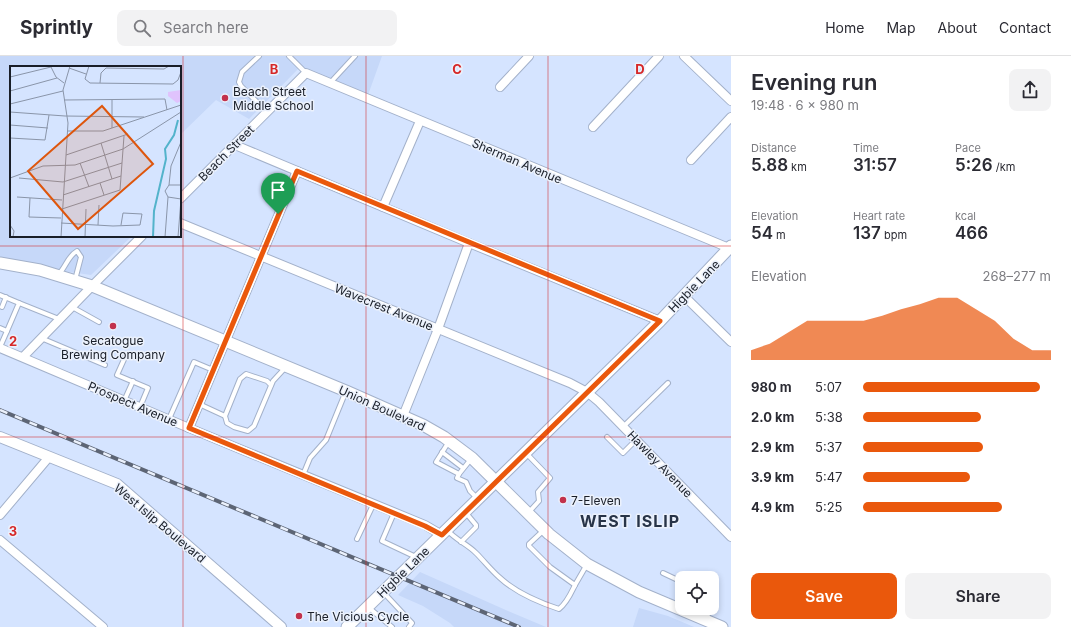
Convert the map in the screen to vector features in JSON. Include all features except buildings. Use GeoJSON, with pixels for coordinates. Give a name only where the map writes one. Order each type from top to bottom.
{"type":"FeatureCollection","features":[{"type":"Feature","properties":{"kind":"main road","name":"Higbie Lane"},"geometry":{"type":"LineString","coordinates":[[347,627],[445,533],[660,321],[730,247]]}},
{"type":"Feature","properties":{"kind":"main road","name":"Union Boulevard"},"geometry":{"type":"LineString","coordinates":[[0,263],[58,275],[92,286],[224,342],[346,391],[422,425],[450,441],[472,458],[544,529],[587,564],[638,592],[722,627]]}},
{"type":"Feature","properties":{"kind":"street"},"geometry":{"type":"LineString","coordinates":[[500,87],[529,56]]}},
{"type":"Feature","properties":{"kind":"street"},"geometry":{"type":"LineString","coordinates":[[593,127],[659,56]]}},
{"type":"Feature","properties":{"kind":"street"},"geometry":{"type":"LineString","coordinates":[[684,56],[731,101]]}},
{"type":"Feature","properties":{"kind":"street","name":"Beach Street"},"geometry":{"type":"LineString","coordinates":[[181,198],[306,73]]}},
{"type":"Feature","properties":{"kind":"street","name":"Sherman Avenue"},"geometry":{"type":"LineString","coordinates":[[306,73],[730,247]]}},
{"type":"Feature","properties":{"kind":"street"},"geometry":{"type":"LineString","coordinates":[[691,160],[731,117]]}},
{"type":"Feature","properties":{"kind":"street"},"geometry":{"type":"LineString","coordinates":[[383,207],[420,121]]}},
{"type":"Feature","properties":{"kind":"street"},"geometry":{"type":"LineString","coordinates":[[235,145],[660,321]]}},
{"type":"Feature","properties":{"kind":"street"},"geometry":{"type":"LineString","coordinates":[[189,428],[297,171]]}},
{"type":"Feature","properties":{"kind":"street","name":"Wavecrest Avenue"},"geometry":{"type":"LineString","coordinates":[[181,223],[570,383],[587,392]]}},
{"type":"Feature","properties":{"kind":"street"},"geometry":{"type":"LineString","coordinates":[[22,357],[141,237]]}},
{"type":"Feature","properties":{"kind":"street"},"geometry":{"type":"LineString","coordinates":[[403,416],[438,329],[469,243]]}},
{"type":"Feature","properties":{"kind":"street"},"geometry":{"type":"LineString","coordinates":[[684,296],[731,342]]}},
{"type":"Feature","properties":{"kind":"street","name":"Prospect Avenue"},"geometry":{"type":"LineString","coordinates":[[0,347],[169,420],[373,505],[445,533]]}},
{"type":"Feature","properties":{"kind":"street","name":"Hawley Avenue"},"geometry":{"type":"LineString","coordinates":[[587,392],[623,426],[731,537]]}},
{"type":"Feature","properties":{"kind":"street","name":"West Islip Boulevard"},"geometry":{"type":"LineString","coordinates":[[0,437],[117,484],[281,627]]}},
{"type":"Feature","properties":{"kind":"street"},"geometry":{"type":"LineString","coordinates":[[0,515],[49,457]]}},
{"type":"Feature","properties":{"kind":"street"},"geometry":{"type":"LineString","coordinates":[[0,540],[102,627]]}},
{"type":"Feature","properties":{"kind":"lane"},"geometry":{"type":"LineString","coordinates":[[259,56],[242,72],[239,82],[241,86],[267,112]]}},
{"type":"Feature","properties":{"kind":"lane"},"geometry":{"type":"LineString","coordinates":[[289,56],[306,73]]}},
{"type":"Feature","properties":{"kind":"lane"},"geometry":{"type":"LineString","coordinates":[[330,83],[356,56]]}},
{"type":"Feature","properties":{"kind":"lane"},"geometry":{"type":"LineString","coordinates":[[58,275],[66,265],[71,254],[77,250],[81,257],[75,280]]}},
{"type":"Feature","properties":{"kind":"lane"},"geometry":{"type":"LineString","coordinates":[[0,295],[60,319]]}},
{"type":"Feature","properties":{"kind":"lane"},"geometry":{"type":"LineString","coordinates":[[2,307],[6,297]]}},
{"type":"Feature","properties":{"kind":"lane"},"geometry":{"type":"LineString","coordinates":[[0,347],[19,303]]}},
{"type":"Feature","properties":{"kind":"lane"},"geometry":{"type":"LineString","coordinates":[[72,307],[99,322]]}},
{"type":"Feature","properties":{"kind":"lane"},"geometry":{"type":"LineString","coordinates":[[0,328],[7,331]]}},
{"type":"Feature","properties":{"kind":"lane"},"geometry":{"type":"LineString","coordinates":[[41,338],[105,365]]}},
{"type":"Feature","properties":{"kind":"lane"},"geometry":{"type":"LineString","coordinates":[[126,355],[117,375],[148,388],[140,407]]}},
{"type":"Feature","properties":{"kind":"lane"},"geometry":{"type":"LineString","coordinates":[[169,420],[194,362],[213,370]]}},
{"type":"Feature","properties":{"kind":"lane"},"geometry":{"type":"LineString","coordinates":[[271,385],[268,381],[246,374],[240,379],[225,416],[227,423],[248,432],[254,426],[271,385],[273,380],[286,367]]}},
{"type":"Feature","properties":{"kind":"lane"},"geometry":{"type":"LineString","coordinates":[[124,401],[133,382]]}},
{"type":"Feature","properties":{"kind":"lane"},"geometry":{"type":"LineString","coordinates":[[623,426],[668,383]]}},
{"type":"Feature","properties":{"kind":"lane"},"geometry":{"type":"LineString","coordinates":[[303,476],[310,458],[326,440],[346,391]]}},
{"type":"Feature","properties":{"kind":"lane"},"geometry":{"type":"LineString","coordinates":[[199,404],[225,416]]}},
{"type":"Feature","properties":{"kind":"lane"},"geometry":{"type":"LineString","coordinates":[[607,437],[623,453],[636,440]]}},
{"type":"Feature","properties":{"kind":"lane"},"geometry":{"type":"LineString","coordinates":[[450,441],[436,462],[459,474]]}},
{"type":"Feature","properties":{"kind":"lane"},"geometry":{"type":"LineString","coordinates":[[442,452],[463,468]]}},
{"type":"Feature","properties":{"kind":"lane"},"geometry":{"type":"LineString","coordinates":[[526,453],[550,478],[538,492],[539,501],[528,513]]}},
{"type":"Feature","properties":{"kind":"lane"},"geometry":{"type":"LineString","coordinates":[[472,458],[457,478],[466,482],[470,491],[478,500]]}},
{"type":"Feature","properties":{"kind":"lane"},"geometry":{"type":"LineString","coordinates":[[357,539],[373,505]]}},
{"type":"Feature","properties":{"kind":"lane"},"geometry":{"type":"LineString","coordinates":[[461,542],[476,527],[465,512]]}},
{"type":"Feature","properties":{"kind":"lane"},"geometry":{"type":"LineString","coordinates":[[394,513],[382,541],[418,558]]}},
{"type":"Feature","properties":{"kind":"lane"},"geometry":{"type":"LineString","coordinates":[[544,529],[529,544],[530,548],[550,567],[575,585]]}},
{"type":"Feature","properties":{"kind":"lane"},"geometry":{"type":"LineString","coordinates":[[445,533],[476,553],[508,585],[520,592],[559,609],[571,595],[587,564]]}},
{"type":"Feature","properties":{"kind":"lane"},"geometry":{"type":"LineString","coordinates":[[663,573],[675,579]]}},
{"type":"Feature","properties":{"kind":"lane"},"geometry":{"type":"LineString","coordinates":[[383,592],[412,624],[409,627]]}},
{"type":"Feature","properties":{"kind":"lane"},"geometry":{"type":"LineString","coordinates":[[368,607],[392,627]]}},
{"type":"Feature","properties":{"kind":"lane"},"geometry":{"type":"LineString","coordinates":[[706,620],[708,615]]}},
{"type":"Feature","properties":{"kind":"shaded area","name":"Beach Street Middle School"},"geometry":{"type":"Polygon","coordinates":[[[0,56],[382,56],[368,95],[299,68],[249,119],[216,100],[181,134],[181,66],[10,66],[10,237],[131,237],[91,275],[0,262],[0,56]]]}},
{"type":"Feature","properties":{"kind":"shaded area"},"geometry":{"type":"Polygon","coordinates":[[[420,572],[546,627],[454,627],[423,606],[398,595],[420,572]]]}},
{"type":"Feature","properties":{"kind":"shaded area"},"geometry":{"type":"Polygon","coordinates":[[[639,608],[668,616],[694,627],[633,627],[639,608]]]}},
{"type":"Feature","properties":{"kind":"railway"},"geometry":{"type":"LineString","coordinates":[[0,410],[519,627]]}},
{"type":"Feature","properties":{"kind":"place","name":"Beach Street Middle School"},"geometry":{"type":"Point","coordinates":[225,98]}},
{"type":"Feature","properties":{"kind":"place","name":"Secatogue Brewing Company"},"geometry":{"type":"Point","coordinates":[113,326]}},
{"type":"Feature","properties":{"kind":"place","name":"7-Eleven"},"geometry":{"type":"Point","coordinates":[563,500]}},
{"type":"Feature","properties":{"kind":"place","name":"The Vicious Cycle"},"geometry":{"type":"Point","coordinates":[299,616]}},
{"type":"Feature","properties":{"kind":"district","name":"WEST ISLIP"},"geometry":{"type":"Point","coordinates":[630,521]}},
{"type":"Feature","properties":{"kind":"route"},"geometry":{"type":"LineString","coordinates":[[297,171],[660,321],[442,535],[439,532],[425,526],[189,428],[278,214],[297,171]]}}]}
